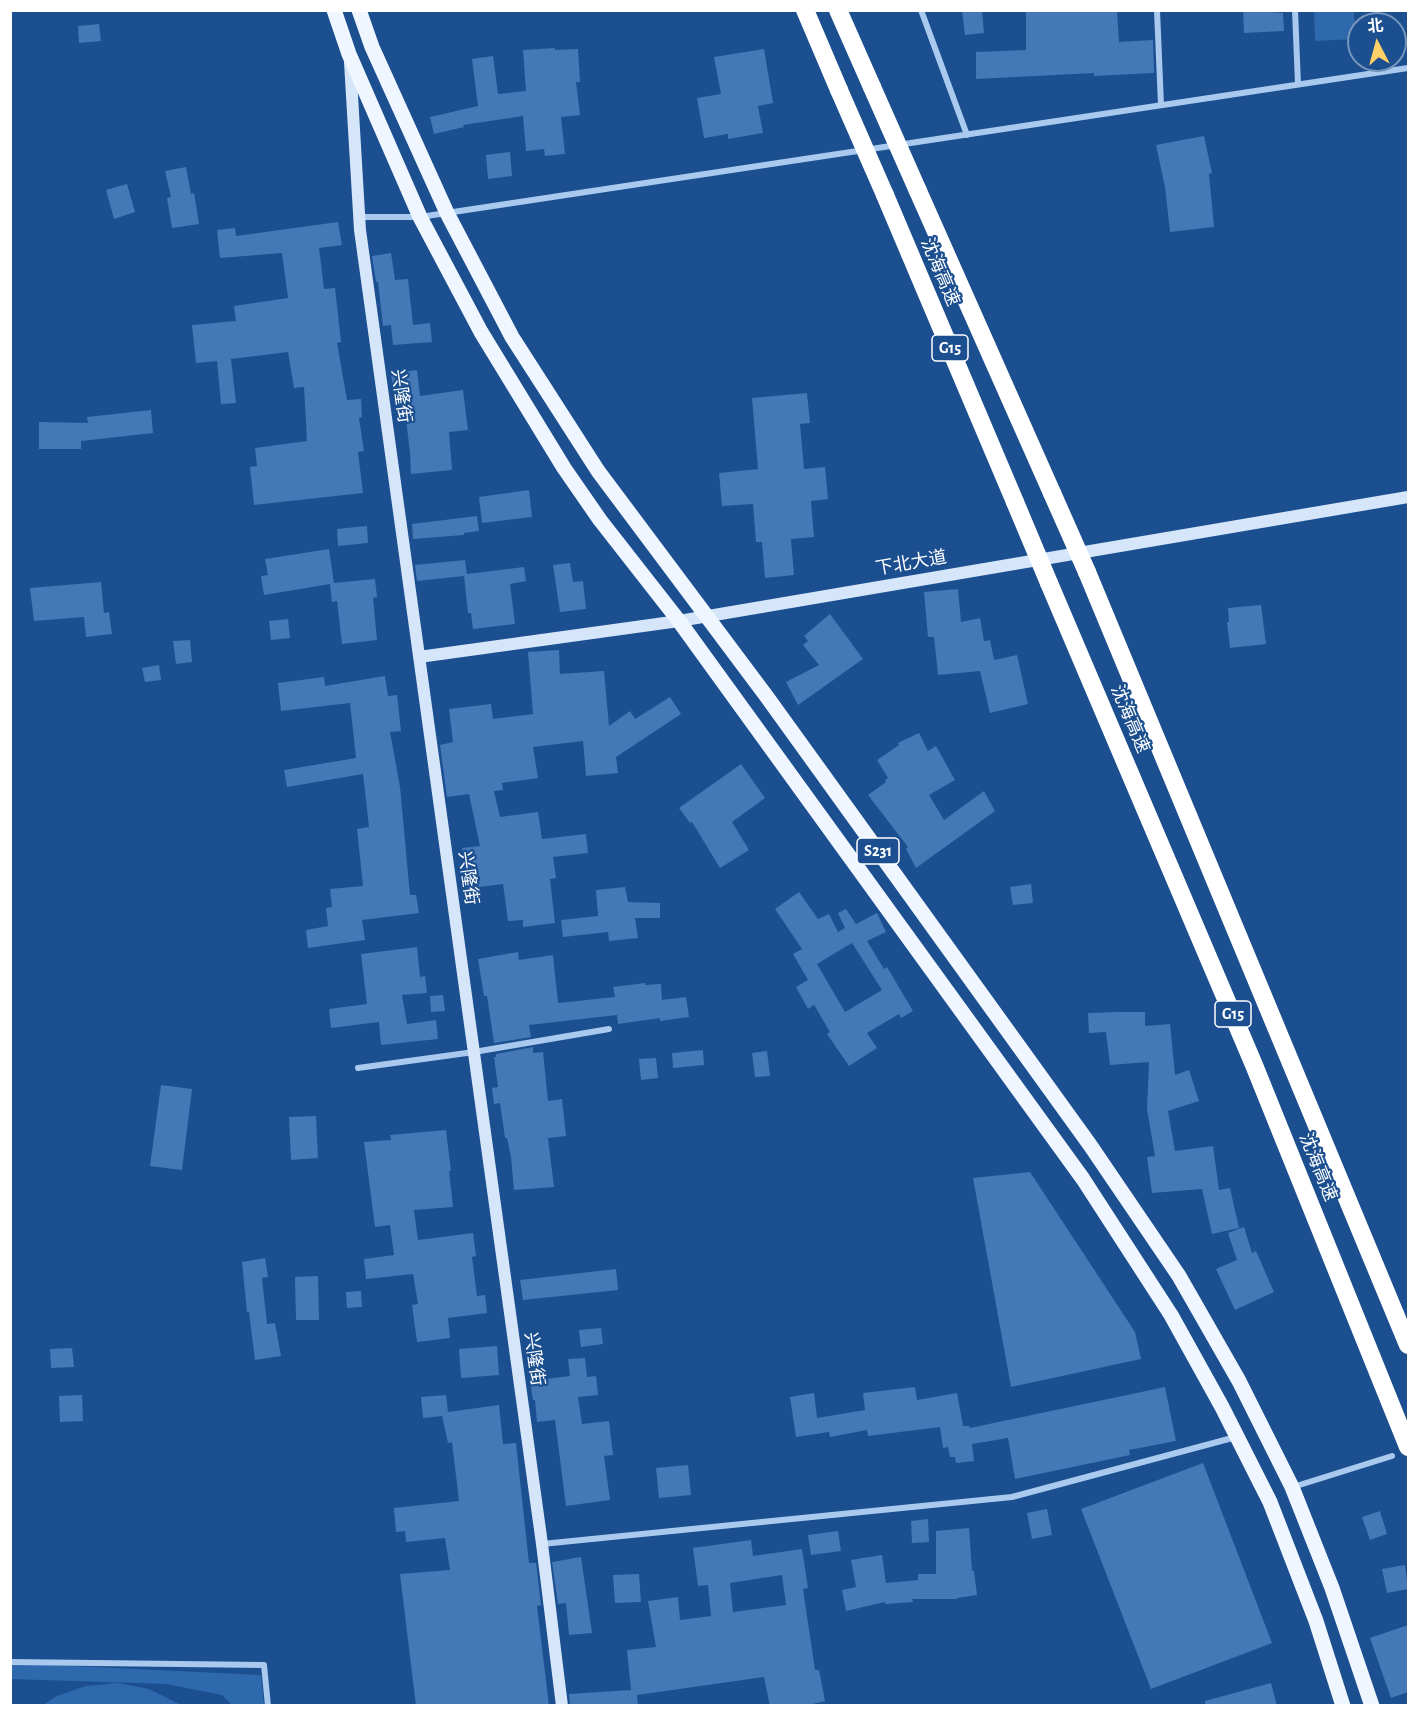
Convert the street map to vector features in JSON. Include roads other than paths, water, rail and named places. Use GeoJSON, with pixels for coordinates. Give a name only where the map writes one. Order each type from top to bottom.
{"type":"FeatureCollection","features":[{"type":"Feature","properties":{"kind":"highway","name":"沈海高速"},"geometry":{"type":"LineString","coordinates":[[805,10],[1254,1065],[1408,1447]]}},
{"type":"Feature","properties":{"kind":"highway","name":"沈海高速"},"geometry":{"type":"LineString","coordinates":[[838,10],[1087,572],[1408,1345]]}},
{"type":"Feature","properties":{"kind":"main road"},"geometry":{"type":"LineString","coordinates":[[334,10],[349,54]]}},
{"type":"Feature","properties":{"kind":"main road","name":"S231"},"geometry":{"type":"LineString","coordinates":[[359,10],[372,47],[447,213],[512,337],[598,471],[767,696],[1090,1145],[1179,1276],[1239,1381],[1292,1487],[1332,1588],[1372,1706]]}},
{"type":"Feature","properties":{"kind":"main road","name":"S231"},"geometry":{"type":"LineString","coordinates":[[349,54],[420,217],[481,332],[564,468],[600,520],[679,621],[1083,1179],[1171,1315],[1270,1502],[1316,1621],[1343,1706]]}},
{"type":"Feature","properties":{"kind":"street"},"geometry":{"type":"LineString","coordinates":[[921,10],[967,135]]}},
{"type":"Feature","properties":{"kind":"street"},"geometry":{"type":"LineString","coordinates":[[1157,10],[1161,105]]}},
{"type":"Feature","properties":{"kind":"street"},"geometry":{"type":"LineString","coordinates":[[1295,10],[1298,84]]}},
{"type":"Feature","properties":{"kind":"street","name":"兴隆街"},"geometry":{"type":"LineString","coordinates":[[349,54],[359,217],[542,1544],[562,1706]]}},
{"type":"Feature","properties":{"kind":"street"},"geometry":{"type":"LineString","coordinates":[[359,217],[420,217],[1408,68]]}},
{"type":"Feature","properties":{"kind":"street","name":"下北大道"},"geometry":{"type":"LineString","coordinates":[[419,657],[679,621],[1408,497]]}},
{"type":"Feature","properties":{"kind":"street"},"geometry":{"type":"LineString","coordinates":[[358,1068],[474,1052],[609,1029]]}},
{"type":"Feature","properties":{"kind":"street"},"geometry":{"type":"LineString","coordinates":[[542,1544],[1012,1497],[1237,1437]]}},
{"type":"Feature","properties":{"kind":"street"},"geometry":{"type":"LineString","coordinates":[[1292,1487],[1392,1456]]}},
{"type":"Feature","properties":{"kind":"street"},"geometry":{"type":"LineString","coordinates":[[10,1662],[264,1665],[268,1706]]}}]}
